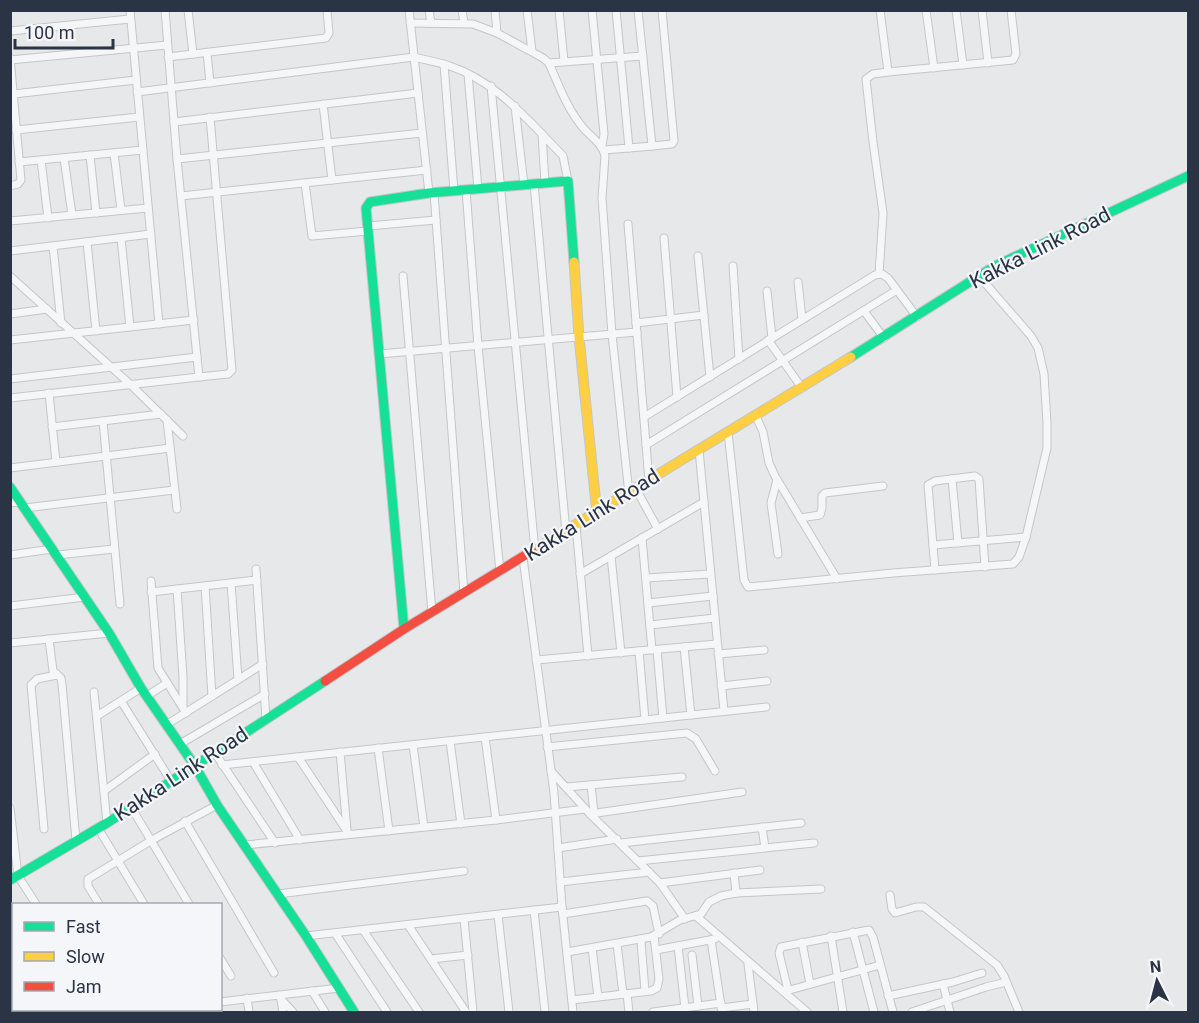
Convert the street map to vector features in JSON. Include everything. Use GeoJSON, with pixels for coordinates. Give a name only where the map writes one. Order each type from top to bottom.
{"type":"FeatureCollection","features":[{"type":"Feature","properties":{"kind":"street"},"geometry":{"type":"LineString","coordinates":[[165,10],[199,377]]}},
{"type":"Feature","properties":{"kind":"street"},"geometry":{"type":"LineString","coordinates":[[188,10],[193,54]]}},
{"type":"Feature","properties":{"kind":"street"},"geometry":{"type":"LineString","coordinates":[[168,57],[326,38],[329,33],[327,10]]}},
{"type":"Feature","properties":{"kind":"street"},"geometry":{"type":"LineString","coordinates":[[409,10],[422,133],[436,220],[464,592]]}},
{"type":"Feature","properties":{"kind":"street"},"geometry":{"type":"LineString","coordinates":[[429,10],[431,23]]}},
{"type":"Feature","properties":{"kind":"street"},"geometry":{"type":"LineString","coordinates":[[462,10],[464,23]]}},
{"type":"Feature","properties":{"kind":"street"},"geometry":{"type":"LineString","coordinates":[[495,10],[498,33]]}},
{"type":"Feature","properties":{"kind":"street"},"geometry":{"type":"LineString","coordinates":[[527,10],[532,51]]}},
{"type":"Feature","properties":{"kind":"street"},"geometry":{"type":"LineString","coordinates":[[559,10],[564,61]]}},
{"type":"Feature","properties":{"kind":"street"},"geometry":{"type":"LineString","coordinates":[[592,10],[604,134],[603,198],[612,334],[632,491],[658,529]]}},
{"type":"Feature","properties":{"kind":"street"},"geometry":{"type":"LineString","coordinates":[[616,10],[629,148]]}},
{"type":"Feature","properties":{"kind":"street"},"geometry":{"type":"LineString","coordinates":[[638,10],[652,146]]}},
{"type":"Feature","properties":{"kind":"street"},"geometry":{"type":"LineString","coordinates":[[410,23],[473,24],[498,33],[532,51],[549,63],[570,109],[579,123],[603,148],[629,148],[672,144],[674,140],[662,10]]}},
{"type":"Feature","properties":{"kind":"street"},"geometry":{"type":"LineString","coordinates":[[880,10],[888,72]]}},
{"type":"Feature","properties":{"kind":"street"},"geometry":{"type":"LineString","coordinates":[[926,10],[934,68]]}},
{"type":"Feature","properties":{"kind":"street"},"geometry":{"type":"LineString","coordinates":[[956,10],[963,65]]}},
{"type":"Feature","properties":{"kind":"street"},"geometry":{"type":"LineString","coordinates":[[982,10],[988,63]]}},
{"type":"Feature","properties":{"kind":"street"},"geometry":{"type":"LineString","coordinates":[[879,274],[884,213],[866,85],[868,77],[888,72],[1009,61],[1016,57],[1011,10]]}},
{"type":"Feature","properties":{"kind":"street"},"geometry":{"type":"LineString","coordinates":[[10,31],[130,15],[159,324]]}},
{"type":"Feature","properties":{"kind":"street"},"geometry":{"type":"LineString","coordinates":[[10,186],[18,184],[21,180],[11,59],[167,45]]}},
{"type":"Feature","properties":{"kind":"street"},"geometry":{"type":"LineString","coordinates":[[207,53],[210,83]]}},
{"type":"Feature","properties":{"kind":"street"},"geometry":{"type":"LineString","coordinates":[[549,63],[643,56]]}},
{"type":"Feature","properties":{"kind":"street"},"geometry":{"type":"LineString","coordinates":[[137,92],[414,57],[444,64],[468,74],[491,86],[515,106],[563,156],[568,181],[579,337],[597,514]]}},
{"type":"Feature","properties":{"kind":"street"},"geometry":{"type":"LineString","coordinates":[[444,64],[454,191]]}},
{"type":"Feature","properties":{"kind":"street"},"geometry":{"type":"LineString","coordinates":[[468,74],[478,189]]}},
{"type":"Feature","properties":{"kind":"street"},"geometry":{"type":"LineString","coordinates":[[14,94],[136,80]]}},
{"type":"Feature","properties":{"kind":"street"},"geometry":{"type":"LineString","coordinates":[[491,86],[535,551]]}},
{"type":"Feature","properties":{"kind":"street"},"geometry":{"type":"LineString","coordinates":[[174,122],[418,93]]}},
{"type":"Feature","properties":{"kind":"street"},"geometry":{"type":"LineString","coordinates":[[323,104],[332,180]]}},
{"type":"Feature","properties":{"kind":"street"},"geometry":{"type":"LineString","coordinates":[[515,106],[529,185],[548,340],[566,532]]}},
{"type":"Feature","properties":{"kind":"street"},"geometry":{"type":"LineString","coordinates":[[16,130],[140,117]]}},
{"type":"Feature","properties":{"kind":"street"},"geometry":{"type":"LineString","coordinates":[[10,398],[228,374],[232,370],[210,117]]}},
{"type":"Feature","properties":{"kind":"street"},"geometry":{"type":"LineString","coordinates":[[177,159],[422,133]]}},
{"type":"Feature","properties":{"kind":"street"},"geometry":{"type":"LineString","coordinates":[[542,134],[545,183]]}},
{"type":"Feature","properties":{"kind":"street"},"geometry":{"type":"LineString","coordinates":[[19,162],[143,150]]}},
{"type":"Feature","properties":{"kind":"street"},"geometry":{"type":"LineString","coordinates":[[114,153],[121,210]]}},
{"type":"Feature","properties":{"kind":"street"},"geometry":{"type":"LineString","coordinates":[[90,155],[96,213]]}},
{"type":"Feature","properties":{"kind":"street"},"geometry":{"type":"LineString","coordinates":[[64,158],[72,215]]}},
{"type":"Feature","properties":{"kind":"street"},"geometry":{"type":"LineString","coordinates":[[40,160],[48,218]]}},
{"type":"Feature","properties":{"kind":"street"},"geometry":{"type":"LineString","coordinates":[[181,196],[427,170]]}},
{"type":"Feature","properties":{"kind":"street","name":"Kakka Link Road"},"geometry":{"type":"LineString","coordinates":[[14,878],[107,823],[404,628],[597,514],[884,338],[979,276],[1008,260],[1188,176]]}},
{"type":"Feature","properties":{"kind":"street"},"geometry":{"type":"LineString","coordinates":[[404,628],[366,208],[370,202],[432,193],[568,181]]}},
{"type":"Feature","properties":{"kind":"street"},"geometry":{"type":"LineString","coordinates":[[305,183],[312,236],[436,220]]}},
{"type":"Feature","properties":{"kind":"street"},"geometry":{"type":"LineString","coordinates":[[466,190],[478,346],[500,572]]}},
{"type":"Feature","properties":{"kind":"street"},"geometry":{"type":"LineString","coordinates":[[10,222],[148,208]]}},
{"type":"Feature","properties":{"kind":"street"},"geometry":{"type":"LineString","coordinates":[[628,224],[649,481]]}},
{"type":"Feature","properties":{"kind":"street"},"geometry":{"type":"LineString","coordinates":[[10,251],[151,234]]}},
{"type":"Feature","properties":{"kind":"street"},"geometry":{"type":"LineString","coordinates":[[121,238],[130,327]]}},
{"type":"Feature","properties":{"kind":"street"},"geometry":{"type":"LineString","coordinates":[[664,238],[677,397]]}},
{"type":"Feature","properties":{"kind":"street"},"geometry":{"type":"LineString","coordinates":[[87,242],[96,331]]}},
{"type":"Feature","properties":{"kind":"street"},"geometry":{"type":"LineString","coordinates":[[53,246],[61,323]]}},
{"type":"Feature","properties":{"kind":"street"},"geometry":{"type":"LineString","coordinates":[[698,256],[710,376]]}},
{"type":"Feature","properties":{"kind":"street"},"geometry":{"type":"LineString","coordinates":[[733,266],[739,358]]}},
{"type":"Feature","properties":{"kind":"street"},"geometry":{"type":"LineString","coordinates":[[644,417],[863,281],[879,274],[888,278],[917,317]]}},
{"type":"Feature","properties":{"kind":"street"},"geometry":{"type":"LineString","coordinates":[[403,276],[432,612]]}},
{"type":"Feature","properties":{"kind":"street"},"geometry":{"type":"LineString","coordinates":[[728,432],[746,586],[760,587],[1013,564],[1019,556],[1026,537],[1048,443],[1044,374],[1038,348],[1031,336],[979,276]]}},
{"type":"Feature","properties":{"kind":"street"},"geometry":{"type":"LineString","coordinates":[[12,278],[130,384],[183,436]]}},
{"type":"Feature","properties":{"kind":"street"},"geometry":{"type":"LineString","coordinates":[[798,282],[802,319]]}},
{"type":"Feature","properties":{"kind":"street"},"geometry":{"type":"LineString","coordinates":[[767,291],[770,339],[801,388]]}},
{"type":"Feature","properties":{"kind":"street"},"geometry":{"type":"LineString","coordinates":[[646,445],[897,291]]}},
{"type":"Feature","properties":{"kind":"street"},"geometry":{"type":"LineString","coordinates":[[10,314],[47,309]]}},
{"type":"Feature","properties":{"kind":"street"},"geometry":{"type":"LineString","coordinates":[[864,311],[884,338]]}},
{"type":"Feature","properties":{"kind":"street"},"geometry":{"type":"LineString","coordinates":[[636,323],[704,315]]}},
{"type":"Feature","properties":{"kind":"street"},"geometry":{"type":"LineString","coordinates":[[10,340],[194,320]]}},
{"type":"Feature","properties":{"kind":"street"},"geometry":{"type":"LineString","coordinates":[[379,354],[637,332]]}},
{"type":"Feature","properties":{"kind":"street"},"geometry":{"type":"LineString","coordinates":[[10,379],[197,357]]}},
{"type":"Feature","properties":{"kind":"street"},"geometry":{"type":"LineString","coordinates":[[49,393],[56,462]]}},
{"type":"Feature","properties":{"kind":"street"},"geometry":{"type":"LineString","coordinates":[[52,427],[161,414]]}},
{"type":"Feature","properties":{"kind":"street"},"geometry":{"type":"LineString","coordinates":[[756,416],[765,439],[771,469],[837,579]]}},
{"type":"Feature","properties":{"kind":"street"},"geometry":{"type":"LineString","coordinates":[[167,420],[177,509]]}},
{"type":"Feature","properties":{"kind":"street"},"geometry":{"type":"LineString","coordinates":[[103,421],[120,604]]}},
{"type":"Feature","properties":{"kind":"street"},"geometry":{"type":"LineString","coordinates":[[10,468],[170,448]]}},
{"type":"Feature","properties":{"kind":"street"},"geometry":{"type":"LineString","coordinates":[[699,450],[724,711]]}},
{"type":"Feature","properties":{"kind":"street"},"geometry":{"type":"LineString","coordinates":[[935,570],[927,485],[933,481],[975,476],[978,478],[985,567]]}},
{"type":"Feature","properties":{"kind":"street"},"geometry":{"type":"LineString","coordinates":[[952,479],[958,543]]}},
{"type":"Feature","properties":{"kind":"street"},"geometry":{"type":"LineString","coordinates":[[777,480],[771,503],[778,554]]}},
{"type":"Feature","properties":{"kind":"street"},"geometry":{"type":"LineString","coordinates":[[800,518],[820,514],[822,496],[825,493],[883,486]]}},
{"type":"Feature","properties":{"kind":"street"},"geometry":{"type":"LineString","coordinates":[[10,487],[19,504],[109,633],[144,692],[195,766],[217,805],[306,936],[354,1012]]}},
{"type":"Feature","properties":{"kind":"street"},"geometry":{"type":"LineString","coordinates":[[19,504],[110,498],[174,490]]}},
{"type":"Feature","properties":{"kind":"street"},"geometry":{"type":"LineString","coordinates":[[580,574],[704,502]]}},
{"type":"Feature","properties":{"kind":"street"},"geometry":{"type":"LineString","coordinates":[[576,526],[588,656]]}},
{"type":"Feature","properties":{"kind":"street"},"geometry":{"type":"LineString","coordinates":[[933,545],[1026,537]]}},
{"type":"Feature","properties":{"kind":"street"},"geometry":{"type":"LineString","coordinates":[[642,538],[650,625],[663,718]]}},
{"type":"Feature","properties":{"kind":"street"},"geometry":{"type":"LineString","coordinates":[[10,555],[114,549]]}},
{"type":"Feature","properties":{"kind":"street"},"geometry":{"type":"LineString","coordinates":[[612,556],[621,653]]}},
{"type":"Feature","properties":{"kind":"street"},"geometry":{"type":"LineString","coordinates":[[523,558],[551,771],[573,1012]]}},
{"type":"Feature","properties":{"kind":"street"},"geometry":{"type":"LineString","coordinates":[[256,569],[267,719]]}},
{"type":"Feature","properties":{"kind":"street"},"geometry":{"type":"LineString","coordinates":[[646,578],[710,574]]}},
{"type":"Feature","properties":{"kind":"street"},"geometry":{"type":"LineString","coordinates":[[152,592],[257,580]]}},
{"type":"Feature","properties":{"kind":"street"},"geometry":{"type":"LineString","coordinates":[[151,581],[157,663],[184,710]]}},
{"type":"Feature","properties":{"kind":"street"},"geometry":{"type":"LineString","coordinates":[[231,583],[238,679]]}},
{"type":"Feature","properties":{"kind":"street"},"geometry":{"type":"LineString","coordinates":[[205,586],[212,696]]}},
{"type":"Feature","properties":{"kind":"street"},"geometry":{"type":"LineString","coordinates":[[177,589],[184,710]]}},
{"type":"Feature","properties":{"kind":"street"},"geometry":{"type":"LineString","coordinates":[[648,603],[713,596]]}},
{"type":"Feature","properties":{"kind":"street"},"geometry":{"type":"LineString","coordinates":[[10,606],[85,597]]}},
{"type":"Feature","properties":{"kind":"street"},"geometry":{"type":"LineString","coordinates":[[650,625],[715,618]]}},
{"type":"Feature","properties":{"kind":"street"},"geometry":{"type":"LineString","coordinates":[[10,643],[109,633]]}},
{"type":"Feature","properties":{"kind":"street"},"geometry":{"type":"LineString","coordinates":[[49,639],[53,671],[61,678],[62,684],[76,840]]}},
{"type":"Feature","properties":{"kind":"street"},"geometry":{"type":"LineString","coordinates":[[536,660],[717,644]]}},
{"type":"Feature","properties":{"kind":"street"},"geometry":{"type":"LineString","coordinates":[[684,647],[691,715]]}},
{"type":"Feature","properties":{"kind":"street"},"geometry":{"type":"LineString","coordinates":[[718,654],[764,650]]}},
{"type":"Feature","properties":{"kind":"street"},"geometry":{"type":"LineString","coordinates":[[639,651],[645,720]]}},
{"type":"Feature","properties":{"kind":"street"},"geometry":{"type":"LineString","coordinates":[[166,725],[184,710],[212,696],[262,664]]}},
{"type":"Feature","properties":{"kind":"street"},"geometry":{"type":"LineString","coordinates":[[44,829],[31,685],[37,679],[57,675]]}},
{"type":"Feature","properties":{"kind":"street"},"geometry":{"type":"LineString","coordinates":[[721,686],[767,681]]}},
{"type":"Feature","properties":{"kind":"street"},"geometry":{"type":"LineString","coordinates":[[97,716],[121,701],[167,683]]}},
{"type":"Feature","properties":{"kind":"street"},"geometry":{"type":"LineString","coordinates":[[94,692],[107,823]]}},
{"type":"Feature","properties":{"kind":"street"},"geometry":{"type":"LineString","coordinates":[[180,744],[265,694]]}},
{"type":"Feature","properties":{"kind":"street"},"geometry":{"type":"LineString","coordinates":[[121,701],[171,781]]}},
{"type":"Feature","properties":{"kind":"street"},"geometry":{"type":"LineString","coordinates":[[222,765],[766,707]]}},
{"type":"Feature","properties":{"kind":"street"},"geometry":{"type":"LineString","coordinates":[[547,747],[687,733],[696,739],[715,771]]}},
{"type":"Feature","properties":{"kind":"street"},"geometry":{"type":"LineString","coordinates":[[485,737],[496,820]]}},
{"type":"Feature","properties":{"kind":"street"},"geometry":{"type":"LineString","coordinates":[[450,741],[460,824]]}},
{"type":"Feature","properties":{"kind":"street"},"geometry":{"type":"LineString","coordinates":[[414,745],[424,827]]}},
{"type":"Feature","properties":{"kind":"street"},"geometry":{"type":"LineString","coordinates":[[378,748],[389,831]]}},
{"type":"Feature","properties":{"kind":"street"},"geometry":{"type":"LineString","coordinates":[[340,752],[348,833]]}},
{"type":"Feature","properties":{"kind":"street"},"geometry":{"type":"LineString","coordinates":[[215,753],[275,843]]}},
{"type":"Feature","properties":{"kind":"street"},"geometry":{"type":"LineString","coordinates":[[104,791],[155,754]]}},
{"type":"Feature","properties":{"kind":"street"},"geometry":{"type":"LineString","coordinates":[[298,757],[348,833]]}},
{"type":"Feature","properties":{"kind":"street"},"geometry":{"type":"LineString","coordinates":[[253,762],[300,840]]}},
{"type":"Feature","properties":{"kind":"street"},"geometry":{"type":"LineString","coordinates":[[551,771],[660,883],[685,919]]}},
{"type":"Feature","properties":{"kind":"street"},"geometry":{"type":"LineString","coordinates":[[566,787],[682,777]]}},
{"type":"Feature","properties":{"kind":"street"},"geometry":{"type":"LineString","coordinates":[[589,812],[591,785]]}},
{"type":"Feature","properties":{"kind":"street"},"geometry":{"type":"LineString","coordinates":[[245,845],[555,813],[589,812],[742,792]]}},
{"type":"Feature","properties":{"kind":"street"},"geometry":{"type":"LineString","coordinates":[[98,903],[87,881],[152,840],[217,805]]}},
{"type":"Feature","properties":{"kind":"street"},"geometry":{"type":"LineString","coordinates":[[131,807],[188,903]]}},
{"type":"Feature","properties":{"kind":"street"},"geometry":{"type":"LineString","coordinates":[[10,808],[14,878],[35,903]]}},
{"type":"Feature","properties":{"kind":"street"},"geometry":{"type":"LineString","coordinates":[[185,821],[274,973]]}},
{"type":"Feature","properties":{"kind":"street"},"geometry":{"type":"LineString","coordinates":[[558,848],[801,823]]}},
{"type":"Feature","properties":{"kind":"street"},"geometry":{"type":"LineString","coordinates":[[762,827],[765,848]]}},
{"type":"Feature","properties":{"kind":"street"},"geometry":{"type":"LineString","coordinates":[[98,828],[143,903]]}},
{"type":"Feature","properties":{"kind":"street"},"geometry":{"type":"LineString","coordinates":[[638,861],[814,843]]}},
{"type":"Feature","properties":{"kind":"street"},"geometry":{"type":"LineString","coordinates":[[660,883],[760,870]]}},
{"type":"Feature","properties":{"kind":"street"},"geometry":{"type":"LineString","coordinates":[[278,894],[464,871]]}},
{"type":"Feature","properties":{"kind":"street"},"geometry":{"type":"LineString","coordinates":[[560,882],[649,872]]}},
{"type":"Feature","properties":{"kind":"street"},"geometry":{"type":"LineString","coordinates":[[734,873],[736,894]]}},
{"type":"Feature","properties":{"kind":"street"},"geometry":{"type":"LineString","coordinates":[[567,952],[640,940],[656,935],[685,919],[701,914],[712,899],[736,894],[821,889]]}},
{"type":"Feature","properties":{"kind":"street"},"geometry":{"type":"LineString","coordinates":[[890,895],[895,914],[916,907],[924,907],[997,965],[1019,1012]]}},
{"type":"Feature","properties":{"kind":"street"},"geometry":{"type":"LineString","coordinates":[[306,936],[534,910],[563,911],[647,901],[651,903],[656,935],[659,985],[645,992],[572,1000]]}},
{"type":"Feature","properties":{"kind":"street"},"geometry":{"type":"LineString","coordinates":[[534,910],[545,1012]]}},
{"type":"Feature","properties":{"kind":"street"},"geometry":{"type":"LineString","coordinates":[[498,915],[509,1012]]}},
{"type":"Feature","properties":{"kind":"street"},"geometry":{"type":"LineString","coordinates":[[696,916],[748,964],[785,991],[807,1012]]}},
{"type":"Feature","properties":{"kind":"street"},"geometry":{"type":"LineString","coordinates":[[464,919],[473,1012]]}},
{"type":"Feature","properties":{"kind":"street"},"geometry":{"type":"LineString","coordinates":[[408,925],[466,1012]]}},
{"type":"Feature","properties":{"kind":"street"},"geometry":{"type":"LineString","coordinates":[[363,930],[419,1012]]}},
{"type":"Feature","properties":{"kind":"street"},"geometry":{"type":"LineString","coordinates":[[785,991],[780,948],[870,930],[892,1012]]}},
{"type":"Feature","properties":{"kind":"street"},"geometry":{"type":"LineString","coordinates":[[853,932],[874,1012]]}},
{"type":"Feature","properties":{"kind":"street"},"geometry":{"type":"LineString","coordinates":[[335,933],[387,1012]]}},
{"type":"Feature","properties":{"kind":"street"},"geometry":{"type":"LineString","coordinates":[[831,936],[843,1012]]}},
{"type":"Feature","properties":{"kind":"street"},"geometry":{"type":"LineString","coordinates":[[656,950],[720,938]]}},
{"type":"Feature","properties":{"kind":"street"},"geometry":{"type":"LineString","coordinates":[[640,940],[645,992]]}},
{"type":"Feature","properties":{"kind":"street"},"geometry":{"type":"LineString","coordinates":[[711,940],[721,1008]]}},
{"type":"Feature","properties":{"kind":"street"},"geometry":{"type":"LineString","coordinates":[[802,942],[810,984]]}},
{"type":"Feature","properties":{"kind":"street"},"geometry":{"type":"LineString","coordinates":[[617,944],[629,1012]]}},
{"type":"Feature","properties":{"kind":"street"},"geometry":{"type":"LineString","coordinates":[[678,946],[685,1008]]}},
{"type":"Feature","properties":{"kind":"street"},"geometry":{"type":"LineString","coordinates":[[592,948],[598,997]]}},
{"type":"Feature","properties":{"kind":"street"},"geometry":{"type":"LineString","coordinates":[[692,955],[698,1006]]}},
{"type":"Feature","properties":{"kind":"street"},"geometry":{"type":"LineString","coordinates":[[431,959],[468,956]]}},
{"type":"Feature","properties":{"kind":"street"},"geometry":{"type":"LineString","coordinates":[[222,961],[231,976]]}},
{"type":"Feature","properties":{"kind":"street"},"geometry":{"type":"LineString","coordinates":[[748,964],[754,1012]]}},
{"type":"Feature","properties":{"kind":"street"},"geometry":{"type":"LineString","coordinates":[[785,991],[880,965]]}},
{"type":"Feature","properties":{"kind":"street"},"geometry":{"type":"LineString","coordinates":[[888,996],[982,973]]}},
{"type":"Feature","properties":{"kind":"street"},"geometry":{"type":"LineString","coordinates":[[912,1012],[1006,982]]}},
{"type":"Feature","properties":{"kind":"street"},"geometry":{"type":"LineString","coordinates":[[943,984],[950,1012]]}},
{"type":"Feature","properties":{"kind":"street"},"geometry":{"type":"LineString","coordinates":[[222,1002],[281,997],[339,988]]}},
{"type":"Feature","properties":{"kind":"street"},"geometry":{"type":"LineString","coordinates":[[312,991],[325,1012]]}},
{"type":"Feature","properties":{"kind":"street"},"geometry":{"type":"LineString","coordinates":[[281,997],[283,1012]]}},
{"type":"Feature","properties":{"kind":"street"},"geometry":{"type":"LineString","coordinates":[[281,997],[293,1012]]}},
{"type":"Feature","properties":{"kind":"street"},"geometry":{"type":"LineString","coordinates":[[247,998],[249,1012]]}},
{"type":"Feature","properties":{"kind":"street"},"geometry":{"type":"LineString","coordinates":[[653,1012],[698,1006],[721,1008],[753,1004]]}},
{"type":"Feature","properties":{"kind":"traffic: fast"},"geometry":{"type":"LineString","coordinates":[[851,357],[995,266],[1188,176]]}},
{"type":"Feature","properties":{"kind":"traffic: fast"},"geometry":{"type":"LineString","coordinates":[[404,629],[366,208],[370,202],[429,193],[568,181],[574,262]]}},
{"type":"Feature","properties":{"kind":"traffic: fast"},"geometry":{"type":"LineString","coordinates":[[10,487],[109,633],[141,688],[195,766],[217,805],[306,936],[354,1012]]}},
{"type":"Feature","properties":{"kind":"traffic: fast"},"geometry":{"type":"LineString","coordinates":[[10,880],[107,823],[325,681]]}},
{"type":"Feature","properties":{"kind":"traffic: slow"},"geometry":{"type":"LineString","coordinates":[[574,262],[579,337],[597,514]]}},
{"type":"Feature","properties":{"kind":"traffic: slow"},"geometry":{"type":"LineString","coordinates":[[532,551],[851,357]]}},
{"type":"Feature","properties":{"kind":"traffic: jam"},"geometry":{"type":"LineString","coordinates":[[325,681],[404,629],[532,551]]}}]}
